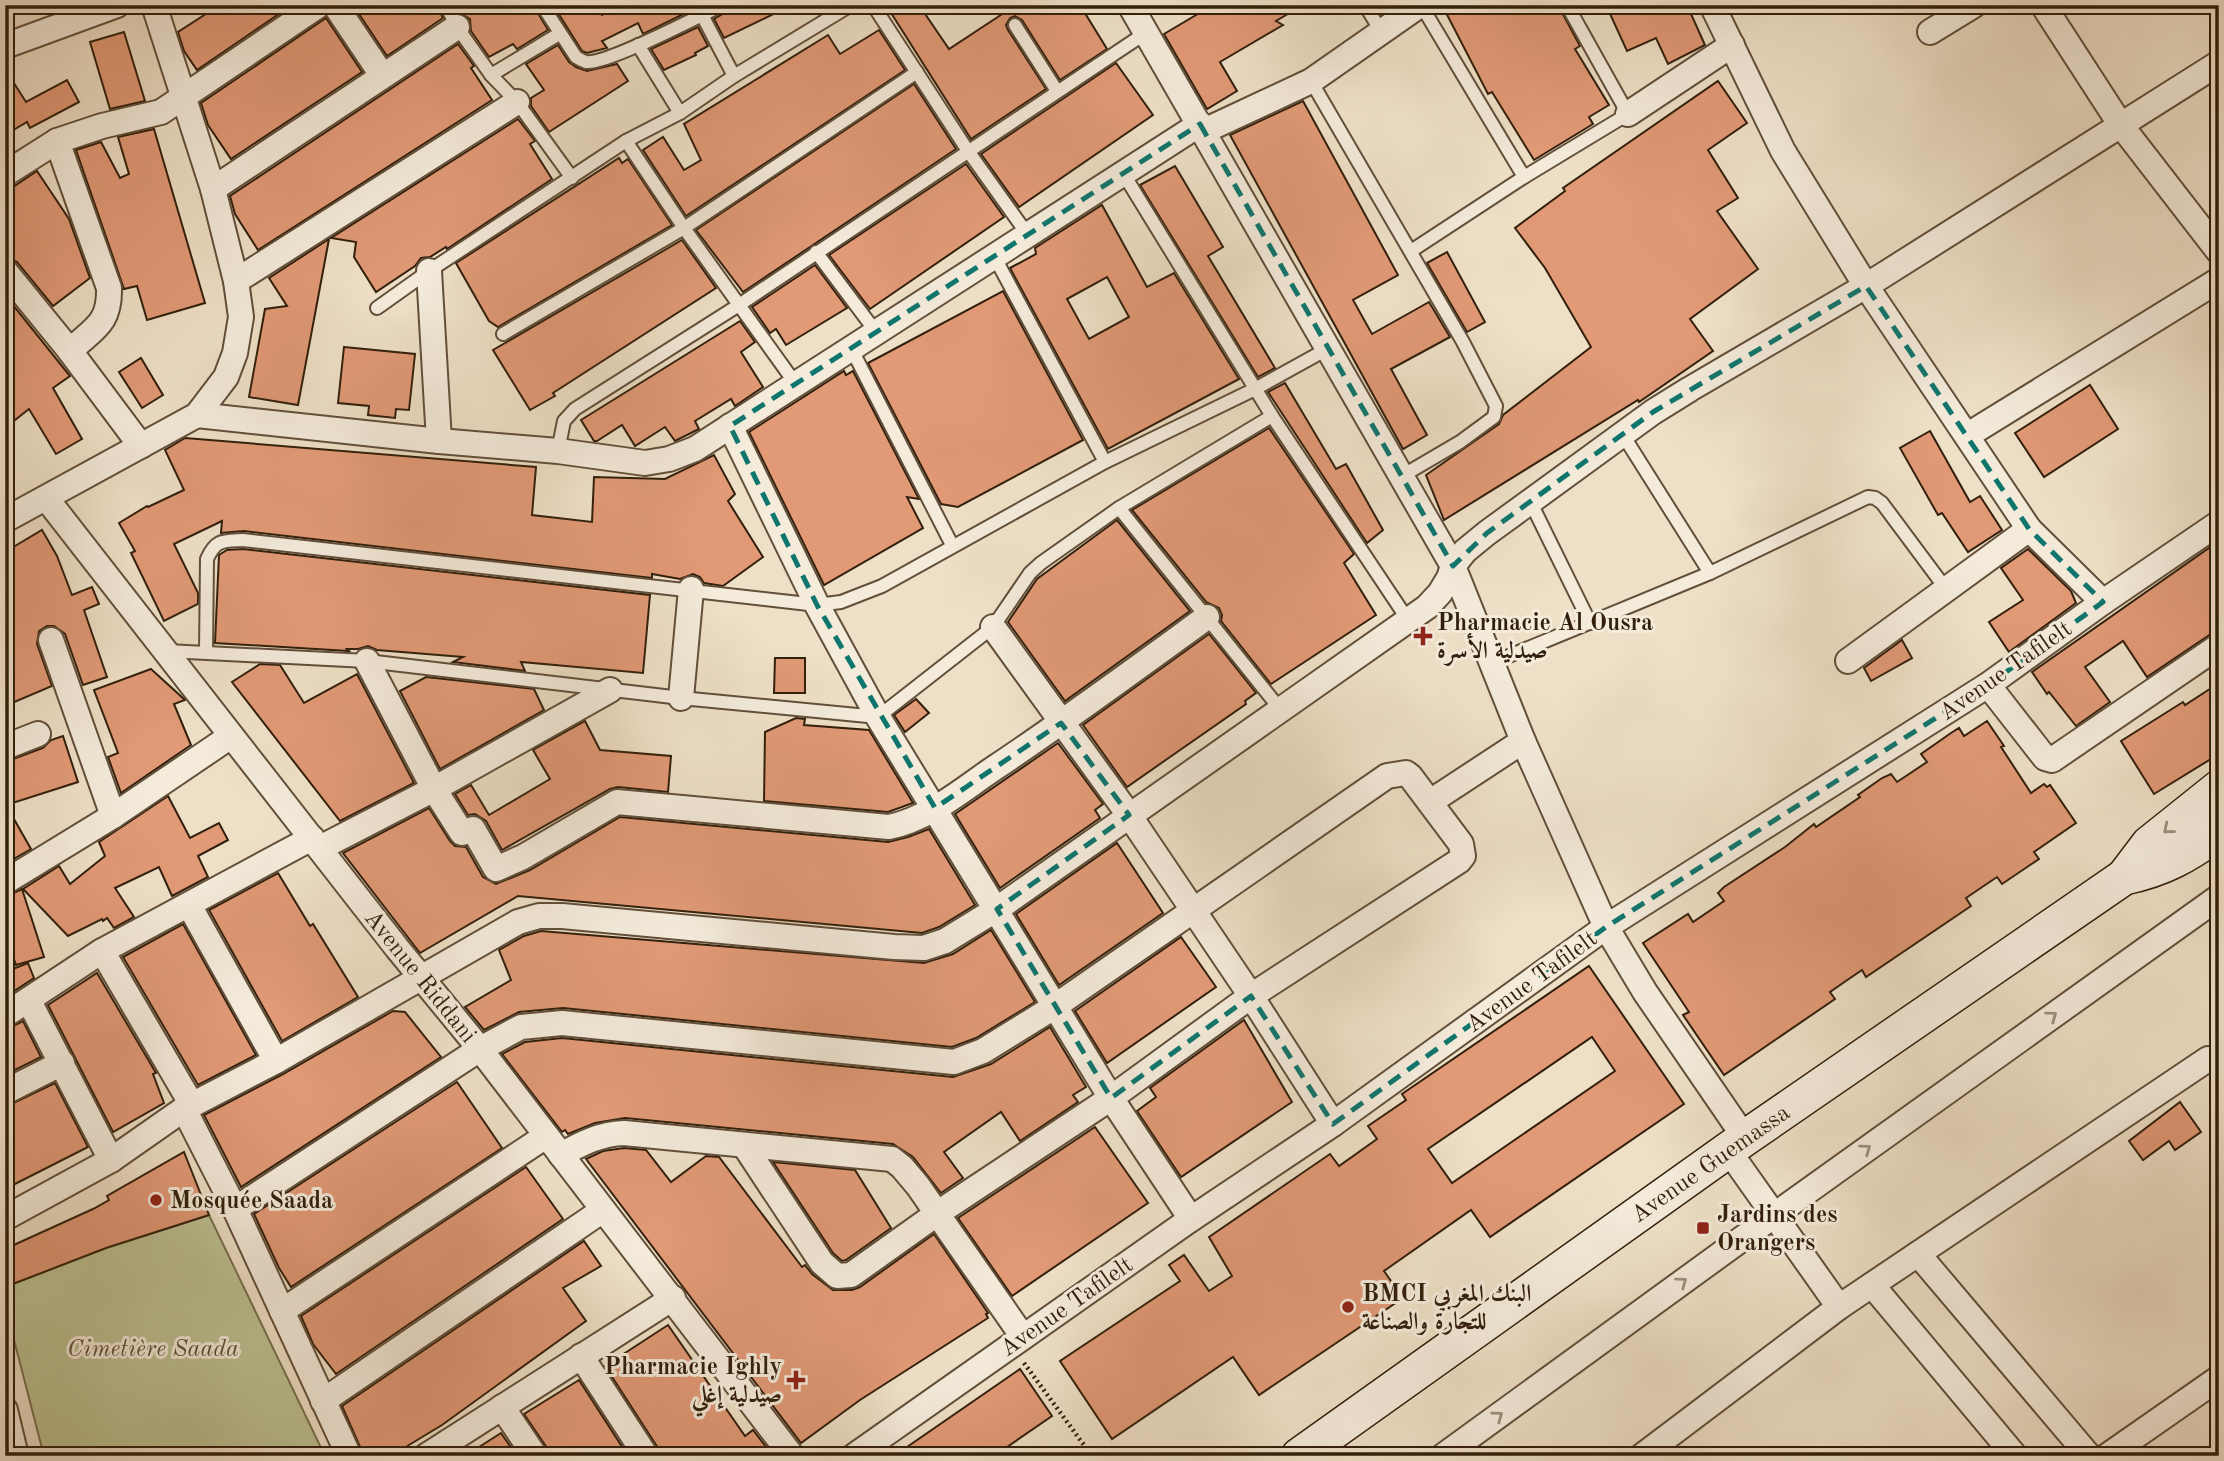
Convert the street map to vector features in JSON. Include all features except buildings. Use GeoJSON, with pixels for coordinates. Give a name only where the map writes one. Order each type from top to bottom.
{"type":"FeatureCollection","features":[{"type":"Feature","properties":{"kind":"main road","name":"Avenue Guemassa"},"geometry":{"type":"LineString","coordinates":[[1299,1456],[1736,1144],[2124,877],[2149,844],[2219,788]]}},
{"type":"Feature","properties":{"kind":"main road","name":"Avenue Guemassa"},"geometry":{"type":"LineString","coordinates":[[2124,877],[2164,867],[2219,832]]}},
{"type":"Feature","properties":{"kind":"street"},"geometry":{"type":"LineString","coordinates":[[5,46],[117,5]]}},
{"type":"Feature","properties":{"kind":"street"},"geometry":{"type":"LineString","coordinates":[[5,520],[197,415],[226,377],[235,353],[241,317],[236,281],[213,189],[154,5]]}},
{"type":"Feature","properties":{"kind":"street"},"geometry":{"type":"LineString","coordinates":[[5,174],[57,141],[102,126],[162,112],[319,5]]}},
{"type":"Feature","properties":{"kind":"street"},"geometry":{"type":"LineString","coordinates":[[335,5],[382,75]]}},
{"type":"Feature","properties":{"kind":"street"},"geometry":{"type":"LineString","coordinates":[[1130,5],[1453,566],[1523,741],[1606,927],[1776,1214],[1839,1307]]}},
{"type":"Feature","properties":{"kind":"street"},"geometry":{"type":"LineString","coordinates":[[197,415],[558,451],[645,463],[669,459],[695,449],[1123,173],[1202,128],[1311,81],[1421,5]]}},
{"type":"Feature","properties":{"kind":"street"},"geometry":{"type":"LineString","coordinates":[[1712,5],[1783,151],[1867,286],[2029,529],[2103,602]]}},
{"type":"Feature","properties":{"kind":"street"},"geometry":{"type":"LineString","coordinates":[[1930,32],[1974,5]]}},
{"type":"Feature","properties":{"kind":"street"},"geometry":{"type":"LineString","coordinates":[[2043,5],[2120,124],[2219,252]]}},
{"type":"Feature","properties":{"kind":"street"},"geometry":{"type":"LineString","coordinates":[[213,189],[382,75],[451,16]]}},
{"type":"Feature","properties":{"kind":"street"},"geometry":{"type":"LineString","coordinates":[[1628,114],[1732,45]]}},
{"type":"Feature","properties":{"kind":"street"},"geometry":{"type":"LineString","coordinates":[[5,1217],[111,1160],[188,1107],[276,1061],[518,922],[539,916],[562,916],[894,947],[924,948],[945,941],[997,909],[1427,607],[1440,593],[1453,566],[1465,551],[1486,533],[1689,389],[1867,286],[2219,63]]}},
{"type":"Feature","properties":{"kind":"street"},"geometry":{"type":"LineString","coordinates":[[236,281],[517,102]]}},
{"type":"Feature","properties":{"kind":"street"},"geometry":{"type":"LineString","coordinates":[[57,141],[109,288],[110,304],[105,320],[70,351]]}},
{"type":"Feature","properties":{"kind":"street"},"geometry":{"type":"LineString","coordinates":[[5,271],[70,351],[141,446]]}},
{"type":"Feature","properties":{"kind":"street"},"geometry":{"type":"LineString","coordinates":[[429,271],[439,441]]}},
{"type":"Feature","properties":{"kind":"street"},"geometry":{"type":"LineString","coordinates":[[1968,435],[2219,280]]}},
{"type":"Feature","properties":{"kind":"street"},"geometry":{"type":"LineString","coordinates":[[730,426],[817,604],[878,717],[997,909],[1054,1007],[1191,1219]]}},
{"type":"Feature","properties":{"kind":"street","name":"Avenue Riddani"},"geometry":{"type":"LineString","coordinates":[[46,498],[480,1049],[792,1456]]}},
{"type":"Feature","properties":{"kind":"street","name":"Avenue Tafilelt"},"geometry":{"type":"LineString","coordinates":[[854,1456],[1191,1219],[1333,1124],[1606,927],[1988,685],[2219,523]]}},
{"type":"Feature","properties":{"kind":"street"},"geometry":{"type":"LineString","coordinates":[[1849,662],[2029,529]]}},
{"type":"Feature","properties":{"kind":"street"},"geometry":{"type":"LineString","coordinates":[[681,698],[691,589]]}},
{"type":"Feature","properties":{"kind":"street"},"geometry":{"type":"LineString","coordinates":[[367,661],[434,789],[462,832],[473,829],[496,869],[517,861],[617,802],[889,827],[908,823],[935,808],[1061,723],[1207,617]]}},
{"type":"Feature","properties":{"kind":"street"},"geometry":{"type":"LineString","coordinates":[[993,627],[1129,815],[1333,1124]]}},
{"type":"Feature","properties":{"kind":"street"},"geometry":{"type":"LineString","coordinates":[[51,640],[113,816]]}},
{"type":"Feature","properties":{"kind":"street"},"geometry":{"type":"LineString","coordinates":[[1988,685],[2045,758],[2052,760],[2219,646]]}},
{"type":"Feature","properties":{"kind":"street"},"geometry":{"type":"LineString","coordinates":[[5,1014],[29,1001],[102,951],[316,843],[434,789],[610,690]]}},
{"type":"Feature","properties":{"kind":"street"},"geometry":{"type":"LineString","coordinates":[[5,747],[38,734]]}},
{"type":"Feature","properties":{"kind":"street"},"geometry":{"type":"LineString","coordinates":[[5,882],[113,816],[231,736]]}},
{"type":"Feature","properties":{"kind":"street"},"geometry":{"type":"LineString","coordinates":[[1430,802],[1523,741]]}},
{"type":"Feature","properties":{"kind":"street"},"geometry":{"type":"LineString","coordinates":[[235,1209],[480,1049],[521,1027],[562,1023],[954,1062],[983,1051],[1054,1007],[1387,776],[1406,773],[1461,844],[1463,856],[1459,861],[1251,996],[1111,1098],[938,1213],[851,1275],[837,1276],[822,1263],[744,1145]]}},
{"type":"Feature","properties":{"kind":"street"},"geometry":{"type":"LineString","coordinates":[[1443,1456],[2219,897]]}},
{"type":"Feature","properties":{"kind":"street"},"geometry":{"type":"LineString","coordinates":[[189,905],[276,1061]]}},
{"type":"Feature","properties":{"kind":"street"},"geometry":{"type":"LineString","coordinates":[[102,951],[188,1107],[349,1456]]}},
{"type":"Feature","properties":{"kind":"street"},"geometry":{"type":"LineString","coordinates":[[29,1001],[111,1160]]}},
{"type":"Feature","properties":{"kind":"street"},"geometry":{"type":"LineString","coordinates":[[1642,1456],[1839,1307],[2215,1061]]}},
{"type":"Feature","properties":{"kind":"street"},"geometry":{"type":"LineString","coordinates":[[5,1092],[62,1063]]}},
{"type":"Feature","properties":{"kind":"street"},"geometry":{"type":"LineString","coordinates":[[282,1311],[554,1145],[608,1134],[892,1159],[902,1167],[938,1213],[1017,1341]]}},
{"type":"Feature","properties":{"kind":"street"},"geometry":{"type":"LineString","coordinates":[[323,1401],[603,1210]]}},
{"type":"Feature","properties":{"kind":"street"},"geometry":{"type":"LineString","coordinates":[[1918,1254],[2089,1456]]}},
{"type":"Feature","properties":{"kind":"street"},"geometry":{"type":"LineString","coordinates":[[1872,1285],[2015,1456]]}},
{"type":"Feature","properties":{"kind":"street"},"geometry":{"type":"LineString","coordinates":[[427,1455],[673,1298]]}},
{"type":"Feature","properties":{"kind":"street"},"geometry":{"type":"LineString","coordinates":[[581,1356],[646,1456]]}},
{"type":"Feature","properties":{"kind":"street"},"geometry":{"type":"LineString","coordinates":[[2107,1456],[2219,1378]]}},
{"type":"Feature","properties":{"kind":"street"},"geometry":{"type":"LineString","coordinates":[[502,1407],[535,1456]]}},
{"type":"Feature","properties":{"kind":"street"},"geometry":{"type":"LineString","coordinates":[[5,1410],[16,1456]]}},
{"type":"Feature","properties":{"kind":"lane"},"geometry":{"type":"LineString","coordinates":[[542,5],[559,34],[576,57],[584,62],[595,61],[638,45],[722,5]]}},
{"type":"Feature","properties":{"kind":"lane"},"geometry":{"type":"LineString","coordinates":[[873,5],[968,151],[1028,235]]}},
{"type":"Feature","properties":{"kind":"lane"},"geometry":{"type":"LineString","coordinates":[[1365,5],[1381,31]]}},
{"type":"Feature","properties":{"kind":"lane"},"geometry":{"type":"LineString","coordinates":[[1421,5],[1524,177]]}},
{"type":"Feature","properties":{"kind":"lane"},"geometry":{"type":"LineString","coordinates":[[1411,251],[1524,177],[1628,114],[1567,5]]}},
{"type":"Feature","properties":{"kind":"lane"},"geometry":{"type":"LineString","coordinates":[[377,308],[626,141],[680,113],[845,7]]}},
{"type":"Feature","properties":{"kind":"lane"},"geometry":{"type":"LineString","coordinates":[[702,15],[734,76]]}},
{"type":"Feature","properties":{"kind":"lane"},"geometry":{"type":"LineString","coordinates":[[451,16],[491,75],[517,102],[572,178]]}},
{"type":"Feature","properties":{"kind":"lane"},"geometry":{"type":"LineString","coordinates":[[1015,25],[1058,91]]}},
{"type":"Feature","properties":{"kind":"lane"},"geometry":{"type":"LineString","coordinates":[[558,451],[567,415],[739,305],[1147,32]]}},
{"type":"Feature","properties":{"kind":"lane"},"geometry":{"type":"LineString","coordinates":[[491,75],[559,34]]}},
{"type":"Feature","properties":{"kind":"lane"},"geometry":{"type":"LineString","coordinates":[[638,45],[680,113]]}},
{"type":"Feature","properties":{"kind":"lane"},"geometry":{"type":"LineString","coordinates":[[503,334],[684,228],[916,72]]}},
{"type":"Feature","properties":{"kind":"lane"},"geometry":{"type":"LineString","coordinates":[[1311,81],[1463,342],[1497,411],[1494,417],[1460,442],[1402,477]]}},
{"type":"Feature","properties":{"kind":"lane"},"geometry":{"type":"LineString","coordinates":[[626,141],[684,228],[796,383]]}},
{"type":"Feature","properties":{"kind":"lane"},"geometry":{"type":"LineString","coordinates":[[1123,173],[1272,416],[1408,620]]}},
{"type":"Feature","properties":{"kind":"lane"},"geometry":{"type":"LineString","coordinates":[[816,252],[876,332]]}},
{"type":"Feature","properties":{"kind":"lane"},"geometry":{"type":"LineString","coordinates":[[994,256],[1105,462]]}},
{"type":"Feature","properties":{"kind":"lane"},"geometry":{"type":"LineString","coordinates":[[851,348],[953,545]]}},
{"type":"Feature","properties":{"kind":"lane"},"geometry":{"type":"LineString","coordinates":[[206,652],[207,559],[213,547],[224,541],[243,540],[817,604],[841,602],[860,596],[1105,462],[1255,389],[1329,348]]}},
{"type":"Feature","properties":{"kind":"lane"},"geometry":{"type":"LineString","coordinates":[[167,651],[367,661],[681,698],[878,717],[993,627],[1030,573],[1119,508],[1272,416]]}},
{"type":"Feature","properties":{"kind":"lane"},"geometry":{"type":"LineString","coordinates":[[1623,435],[1710,573]]}},
{"type":"Feature","properties":{"kind":"lane"},"geometry":{"type":"LineString","coordinates":[[1493,663],[1710,573],[1868,497],[1882,503],[1946,589]]}},
{"type":"Feature","properties":{"kind":"lane"},"geometry":{"type":"LineString","coordinates":[[1530,502],[1590,623]]}},
{"type":"Feature","properties":{"kind":"lane"},"geometry":{"type":"LineString","coordinates":[[1119,508],[1280,709]]}},
{"type":"Feature","properties":{"kind":"path"},"geometry":{"type":"LineString","coordinates":[[1017,1341],[1092,1456]]}},
{"type":"Feature","properties":{"kind":"highlighted area"},"geometry":{"type":"Polygon","coordinates":[[[1200,124],[1453,566],[1487,533],[1653,412],[1866,286],[2029,529],[2103,602],[1988,685],[1606,927],[1333,1124],[1251,996],[1111,1098],[997,909],[1129,815],[1061,723],[935,808],[817,605],[730,426],[1200,124]]]}},
{"type":"Feature","properties":{"kind":"green space","name":"Cimetière Saada"},"geometry":{"type":"Polygon","coordinates":[[[209,1215],[325,1456],[44,1456],[5,1305],[5,1287],[106,1248],[209,1215]]]}},
{"type":"Feature","properties":{"kind":"place","name":"Pharmacie Al Ousra صيدلية الأسرة"},"geometry":{"type":"Point","coordinates":[1423,636]}},
{"type":"Feature","properties":{"kind":"place","name":"Mosquée Saada"},"geometry":{"type":"Point","coordinates":[156,1200]}},
{"type":"Feature","properties":{"kind":"place","name":"Jardins des Orangers"},"geometry":{"type":"Point","coordinates":[1703,1228]}},
{"type":"Feature","properties":{"kind":"place","name":"BMCI البنك المغربي للتجارة والصناعة"},"geometry":{"type":"Point","coordinates":[1348,1307]}},
{"type":"Feature","properties":{"kind":"place","name":"Pharmacie Ighly صيدلية إغلي"},"geometry":{"type":"Point","coordinates":[796,1380]}}]}
